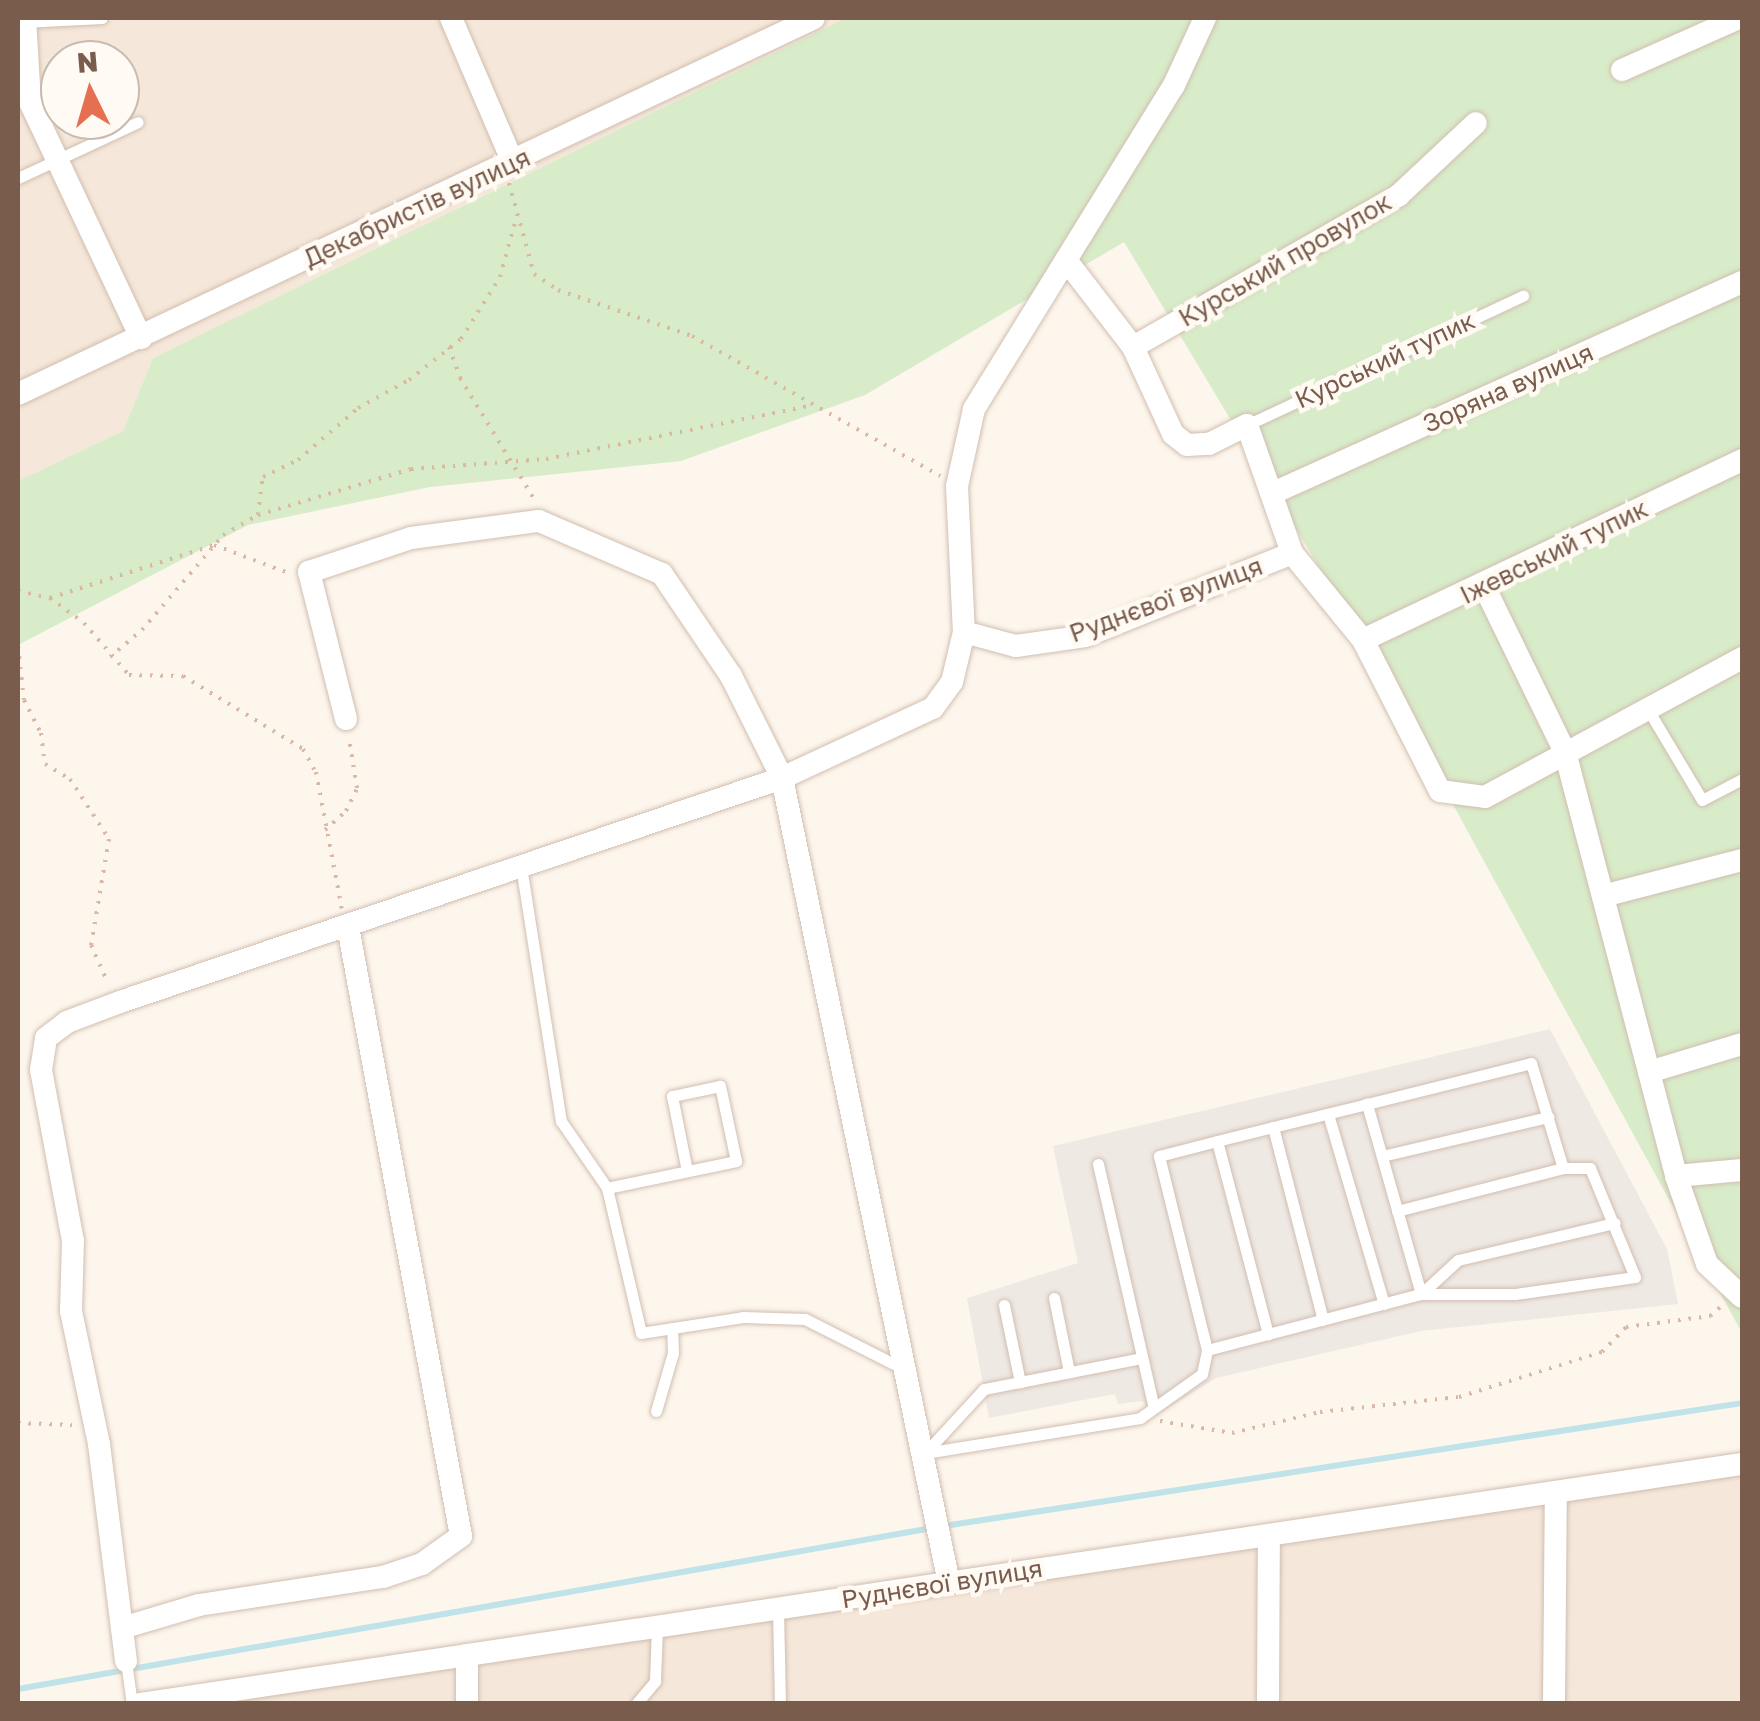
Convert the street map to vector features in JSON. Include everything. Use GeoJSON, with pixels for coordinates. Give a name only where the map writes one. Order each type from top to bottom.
{"type":"FeatureCollection","features":[{"type":"Feature","properties":{"kind":"street"},"geometry":{"type":"LineString","coordinates":[[451,18],[513,163]]}},
{"type":"Feature","properties":{"kind":"street","name":"Декабристів вулиця"},"geometry":{"type":"LineString","coordinates":[[18,394],[814,18]]}},
{"type":"Feature","properties":{"kind":"street"},"geometry":{"type":"LineString","coordinates":[[132,1683],[72,1311],[74,1241],[41,1070],[46,1038],[66,1022],[120,1002],[782,778],[933,708],[952,682],[964,632],[957,486],[974,409],[1174,85],[1205,18]]}},
{"type":"Feature","properties":{"kind":"street"},"geometry":{"type":"LineString","coordinates":[[1622,70],[1739,18]]}},
{"type":"Feature","properties":{"kind":"street"},"geometry":{"type":"LineString","coordinates":[[22,20],[24,104],[57,159],[141,338]]}},
{"type":"Feature","properties":{"kind":"street","name":"Курський провулок"},"geometry":{"type":"LineString","coordinates":[[1133,348],[1399,195],[1476,123]]}},
{"type":"Feature","properties":{"kind":"street"},"geometry":{"type":"LineString","coordinates":[[1066,260],[1133,348],[1173,434],[1187,445],[1210,444],[1248,425]]}},
{"type":"Feature","properties":{"kind":"street","name":"Зоряна вулиця"},"geometry":{"type":"LineString","coordinates":[[1273,493],[1742,282]]}},
{"type":"Feature","properties":{"kind":"street","name":"Руднєвої вулиця"},"geometry":{"type":"LineString","coordinates":[[1248,425],[1292,553],[1363,640],[1440,791],[1486,796],[1742,658]]}},
{"type":"Feature","properties":{"kind":"street","name":"Іжевський тупик"},"geometry":{"type":"LineString","coordinates":[[1363,640],[1484,586],[1742,460]]}},
{"type":"Feature","properties":{"kind":"street"},"geometry":{"type":"LineString","coordinates":[[346,718],[308,572],[411,538],[539,521],[662,574],[731,676],[782,778],[926,1454],[949,1583]]}},
{"type":"Feature","properties":{"kind":"street","name":"Руднєвої вулиця"},"geometry":{"type":"LineString","coordinates":[[964,632],[1016,646],[1085,636],[1292,553]]}},
{"type":"Feature","properties":{"kind":"street"},"geometry":{"type":"LineString","coordinates":[[1484,586],[1565,752],[1676,1176],[1707,1264],[1740,1294]]}},
{"type":"Feature","properties":{"kind":"street"},"geometry":{"type":"LineString","coordinates":[[1603,896],[1742,860]]}},
{"type":"Feature","properties":{"kind":"street"},"geometry":{"type":"LineString","coordinates":[[122,1628],[199,1605],[382,1577],[422,1564],[461,1536],[348,927]]}},
{"type":"Feature","properties":{"kind":"street"},"geometry":{"type":"LineString","coordinates":[[1649,1072],[1742,1044]]}},
{"type":"Feature","properties":{"kind":"street"},"geometry":{"type":"LineString","coordinates":[[1676,1176],[1742,1170]]}},
{"type":"Feature","properties":{"kind":"street","name":"Руднєвої вулиця"},"geometry":{"type":"LineString","coordinates":[[132,1683],[263,1695],[466,1655],[1742,1464]]}},
{"type":"Feature","properties":{"kind":"street"},"geometry":{"type":"LineString","coordinates":[[1554,1704],[1556,1492]]}},
{"type":"Feature","properties":{"kind":"street"},"geometry":{"type":"LineString","coordinates":[[1268,1704],[1269,1535]]}},
{"type":"Feature","properties":{"kind":"street"},"geometry":{"type":"LineString","coordinates":[[466,1655],[467,1704]]}},
{"type":"Feature","properties":{"kind":"lane"},"geometry":{"type":"LineString","coordinates":[[22,20],[102,18]]}},
{"type":"Feature","properties":{"kind":"lane"},"geometry":{"type":"LineString","coordinates":[[18,178],[99,140]]}},
{"type":"Feature","properties":{"kind":"lane","name":"Курський тупик"},"geometry":{"type":"LineString","coordinates":[[1248,425],[1524,296]]}},
{"type":"Feature","properties":{"kind":"lane"},"geometry":{"type":"LineString","coordinates":[[1647,708],[1702,800],[1742,779]]}},
{"type":"Feature","properties":{"kind":"lane"},"geometry":{"type":"LineString","coordinates":[[521,866],[561,1120],[607,1188],[640,1333],[742,1317],[770,1323],[805,1320],[908,1372]]}},
{"type":"Feature","properties":{"kind":"lane"},"geometry":{"type":"LineString","coordinates":[[926,1454],[1140,1418],[1202,1374],[1208,1350],[1159,1156],[1531,1064],[1563,1168]]}},
{"type":"Feature","properties":{"kind":"lane"},"geometry":{"type":"LineString","coordinates":[[607,1188],[736,1161],[720,1086],[672,1096],[688,1171]]}},
{"type":"Feature","properties":{"kind":"lane"},"geometry":{"type":"LineString","coordinates":[[1367,1104],[1421,1294]]}},
{"type":"Feature","properties":{"kind":"lane"},"geometry":{"type":"LineString","coordinates":[[1328,1114],[1384,1304]]}},
{"type":"Feature","properties":{"kind":"lane"},"geometry":{"type":"LineString","coordinates":[[1382,1156],[1548,1117]]}},
{"type":"Feature","properties":{"kind":"lane"},"geometry":{"type":"LineString","coordinates":[[1272,1128],[1324,1320]]}},
{"type":"Feature","properties":{"kind":"lane"},"geometry":{"type":"LineString","coordinates":[[1217,1141],[1268,1334]]}},
{"type":"Feature","properties":{"kind":"lane"},"geometry":{"type":"LineString","coordinates":[[1098,1164],[1154,1408]]}},
{"type":"Feature","properties":{"kind":"lane"},"geometry":{"type":"LineString","coordinates":[[1208,1350],[1421,1294],[1515,1294],[1635,1277],[1590,1168],[1563,1168],[1398,1211]]}},
{"type":"Feature","properties":{"kind":"lane"},"geometry":{"type":"LineString","coordinates":[[1421,1294],[1458,1260],[1615,1223]]}},
{"type":"Feature","properties":{"kind":"lane"},"geometry":{"type":"LineString","coordinates":[[1054,1298],[1069,1372]]}},
{"type":"Feature","properties":{"kind":"lane"},"geometry":{"type":"LineString","coordinates":[[1004,1304],[1020,1382]]}},
{"type":"Feature","properties":{"kind":"lane"},"geometry":{"type":"LineString","coordinates":[[656,1411],[673,1353],[672,1328]]}},
{"type":"Feature","properties":{"kind":"lane"},"geometry":{"type":"LineString","coordinates":[[926,1454],[984,1390],[1142,1358]]}},
{"type":"Feature","properties":{"kind":"lane"},"geometry":{"type":"LineString","coordinates":[[778,1608],[780,1704]]}},
{"type":"Feature","properties":{"kind":"lane"},"geometry":{"type":"LineString","coordinates":[[636,1704],[655,1681],[657,1626]]}},
{"type":"Feature","properties":{"kind":"lane"},"geometry":{"type":"LineString","coordinates":[[132,1683],[132,1704]]}},
{"type":"Feature","properties":{"kind":"path"},"geometry":{"type":"LineString","coordinates":[[513,163],[509,183],[534,274],[558,290],[692,336],[957,486]]}},
{"type":"Feature","properties":{"kind":"path"},"geometry":{"type":"LineString","coordinates":[[258,515],[263,477],[298,460],[358,408],[409,380],[449,347],[500,278],[518,212]]}},
{"type":"Feature","properties":{"kind":"path"},"geometry":{"type":"LineString","coordinates":[[449,347],[510,462],[538,503],[539,521]]}},
{"type":"Feature","properties":{"kind":"path"},"geometry":{"type":"LineString","coordinates":[[110,657],[142,630],[214,545],[258,515],[410,469],[510,462],[810,406]]}},
{"type":"Feature","properties":{"kind":"path"},"geometry":{"type":"LineString","coordinates":[[50,598],[214,545],[280,575],[308,572]]}},
{"type":"Feature","properties":{"kind":"path"},"geometry":{"type":"LineString","coordinates":[[18,591],[50,598],[84,623],[129,675],[182,676],[303,749],[316,772],[324,830],[348,927]]}},
{"type":"Feature","properties":{"kind":"path"},"geometry":{"type":"LineString","coordinates":[[18,646],[21,701],[41,733],[45,764],[70,780],[109,839],[91,946],[120,1002]]}},
{"type":"Feature","properties":{"kind":"path"},"geometry":{"type":"LineString","coordinates":[[324,830],[346,811],[356,788],[346,718]]}},
{"type":"Feature","properties":{"kind":"path"},"geometry":{"type":"LineString","coordinates":[[1140,1418],[1232,1433],[1320,1412],[1459,1397],[1602,1352],[1626,1327],[1710,1316],[1740,1294]]}},
{"type":"Feature","properties":{"kind":"path"},"geometry":{"type":"LineString","coordinates":[[18,1423],[92,1424]]}},
{"type":"Feature","properties":{"kind":"shaded area"},"geometry":{"type":"Polygon","coordinates":[[[18,18],[846,18],[153,358],[123,431],[18,481],[18,18]]]}},
{"type":"Feature","properties":{"kind":"shaded area"},"geometry":{"type":"Polygon","coordinates":[[[1550,1029],[1667,1249],[1678,1304],[1421,1331],[1216,1378],[1154,1417],[1143,1401],[1118,1404],[1115,1394],[989,1418],[967,1298],[1078,1263],[1053,1146],[1550,1029]]]}},
{"type":"Feature","properties":{"kind":"shaded area"},"geometry":{"type":"Polygon","coordinates":[[[1742,1470],[1742,1703],[191,1704],[1742,1470]]]}},
{"type":"Feature","properties":{"kind":"green space"},"geometry":{"type":"Polygon","coordinates":[[[846,18],[1742,18],[1742,1333],[1363,640],[1124,242],[865,395],[681,461],[430,487],[248,525],[18,645],[18,481],[123,431],[153,358],[846,18]]]}},
{"type":"Feature","properties":{"kind":"waterway"},"geometry":{"type":"LineString","coordinates":[[944,1526],[1742,1403]]}},
{"type":"Feature","properties":{"kind":"waterway"},"geometry":{"type":"LineString","coordinates":[[18,1689],[932,1528]]}}]}
